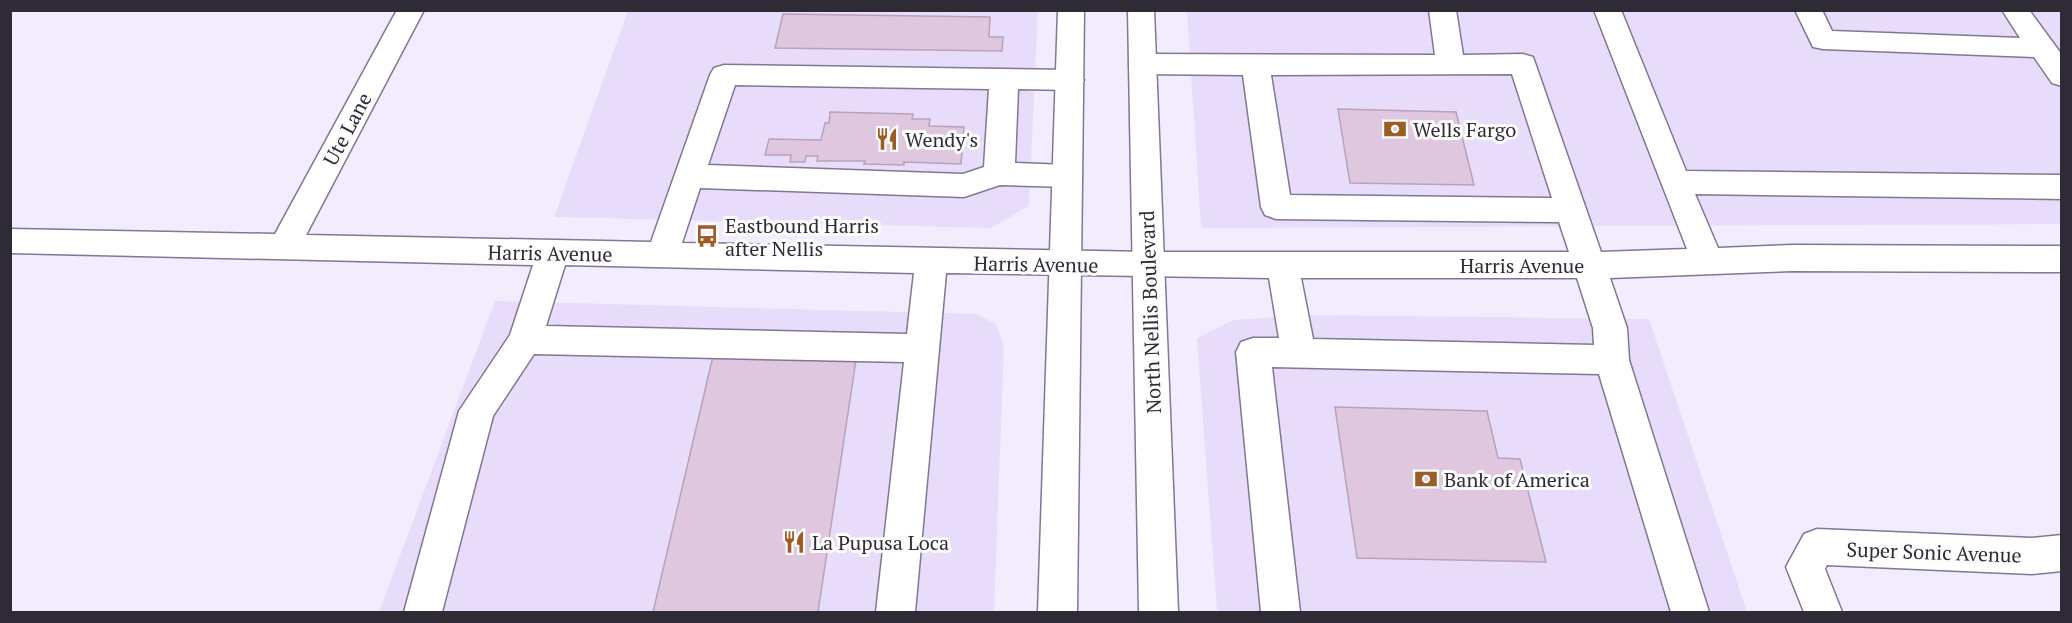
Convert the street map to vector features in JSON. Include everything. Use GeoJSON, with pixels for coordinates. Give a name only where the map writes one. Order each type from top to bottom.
{"type":"FeatureCollection","features":[{"type":"Feature","properties":{"kind":"street","name":"Ute Lane"},"geometry":{"type":"LineString","coordinates":[[284,247],[411,10]]}},
{"type":"Feature","properties":{"kind":"street"},"geometry":{"type":"LineString","coordinates":[[1058,612],[1071,10]]}},
{"type":"Feature","properties":{"kind":"street","name":"North Nellis Boulevard"},"geometry":{"type":"LineString","coordinates":[[1141,10],[1159,612]]}},
{"type":"Feature","properties":{"kind":"street"},"geometry":{"type":"LineString","coordinates":[[1442,10],[1451,65]]}},
{"type":"Feature","properties":{"kind":"street"},"geometry":{"type":"LineString","coordinates":[[1607,10],[1707,261]]}},
{"type":"Feature","properties":{"kind":"street"},"geometry":{"type":"LineString","coordinates":[[1808,10],[1823,40],[2042,48]]}},
{"type":"Feature","properties":{"kind":"street"},"geometry":{"type":"LineString","coordinates":[[2015,10],[2061,76]]}},
{"type":"Feature","properties":{"kind":"street"},"geometry":{"type":"LineString","coordinates":[[1143,64],[1522,64],[1610,328],[1612,360],[1690,612]]}},
{"type":"Feature","properties":{"kind":"street"},"geometry":{"type":"LineString","coordinates":[[1256,65],[1276,207],[1571,210]]}},
{"type":"Feature","properties":{"kind":"street"},"geometry":{"type":"LineString","coordinates":[[662,255],[724,75],[1070,80]]}},
{"type":"Feature","properties":{"kind":"street"},"geometry":{"type":"LineString","coordinates":[[999,174],[1004,80]]}},
{"type":"Feature","properties":{"kind":"street"},"geometry":{"type":"LineString","coordinates":[[689,176],[964,186],[999,174],[1067,176]]}},
{"type":"Feature","properties":{"kind":"street"},"geometry":{"type":"LineString","coordinates":[[1675,182],[2061,187]]}},
{"type":"Feature","properties":{"kind":"street","name":"Harris Avenue"},"geometry":{"type":"LineString","coordinates":[[10,241],[1066,265],[1589,265],[1793,258],[2061,258]]}},
{"type":"Feature","properties":{"kind":"street"},"geometry":{"type":"LineString","coordinates":[[423,612],[477,411],[525,340],[554,253]]}},
{"type":"Feature","properties":{"kind":"street"},"geometry":{"type":"LineString","coordinates":[[896,612],[931,262]]}},
{"type":"Feature","properties":{"kind":"street"},"geometry":{"type":"LineString","coordinates":[[1283,266],[1299,354]]}},
{"type":"Feature","properties":{"kind":"street"},"geometry":{"type":"LineString","coordinates":[[525,340],[922,348]]}},
{"type":"Feature","properties":{"kind":"street"},"geometry":{"type":"LineString","coordinates":[[1280,612],[1253,352],[1612,360]]}},
{"type":"Feature","properties":{"kind":"street","name":"Super Sonic Avenue"},"geometry":{"type":"LineString","coordinates":[[1823,612],[1805,567],[1817,547],[2032,556],[2061,553]]}},
{"type":"Feature","properties":{"kind":"shaded area"},"geometry":{"type":"Polygon","coordinates":[[[628,11],[1038,11],[1029,206],[991,228],[554,217],[628,11]]]}},
{"type":"Feature","properties":{"kind":"shaded area"},"geometry":{"type":"Polygon","coordinates":[[[1187,11],[2059,11],[2062,14],[2061,224],[1201,228],[1187,11]]]}},
{"type":"Feature","properties":{"kind":"shaded area"},"geometry":{"type":"Polygon","coordinates":[[[495,301],[977,314],[996,324],[1004,347],[994,612],[379,612],[495,301]]]}},
{"type":"Feature","properties":{"kind":"shaded area"},"geometry":{"type":"Polygon","coordinates":[[[1305,315],[1649,319],[1747,612],[1217,612],[1197,338],[1234,320],[1305,315]]]}},
{"type":"Feature","properties":{"kind":"building"},"geometry":{"type":"Polygon","coordinates":[[[783,14],[990,17],[989,37],[1003,37],[1002,51],[775,48],[783,14]]]}},
{"type":"Feature","properties":{"kind":"building"},"geometry":{"type":"Polygon","coordinates":[[[1338,109],[1456,112],[1474,185],[1350,183],[1338,109]]]}},
{"type":"Feature","properties":{"kind":"building"},"geometry":{"type":"Polygon","coordinates":[[[830,112],[913,114],[912,119],[930,119],[929,126],[964,127],[961,164],[904,162],[904,165],[864,164],[865,161],[817,161],[818,156],[806,156],[805,162],[790,162],[791,155],[765,155],[769,139],[821,140],[825,123],[829,123],[830,112]]]}},
{"type":"Feature","properties":{"kind":"building"},"geometry":{"type":"Polygon","coordinates":[[[713,356],[856,360],[818,612],[653,612],[713,356]]]}},
{"type":"Feature","properties":{"kind":"building"},"geometry":{"type":"Polygon","coordinates":[[[1335,407],[1487,411],[1498,458],[1520,459],[1546,562],[1357,558],[1335,407]]]}},
{"type":"Feature","properties":{"kind":"place","name":"Wells Fargo"},"geometry":{"type":"Point","coordinates":[1395,129]}},
{"type":"Feature","properties":{"kind":"place","name":"Wendy's"},"geometry":{"type":"Point","coordinates":[887,139]}},
{"type":"Feature","properties":{"kind":"place","name":"Eastbound Harris after Nellis"},"geometry":{"type":"Point","coordinates":[707,236]}},
{"type":"Feature","properties":{"kind":"place","name":"Bank of America"},"geometry":{"type":"Point","coordinates":[1426,479]}},
{"type":"Feature","properties":{"kind":"place","name":"La Pupusa Loca"},"geometry":{"type":"Point","coordinates":[794,542]}}]}
